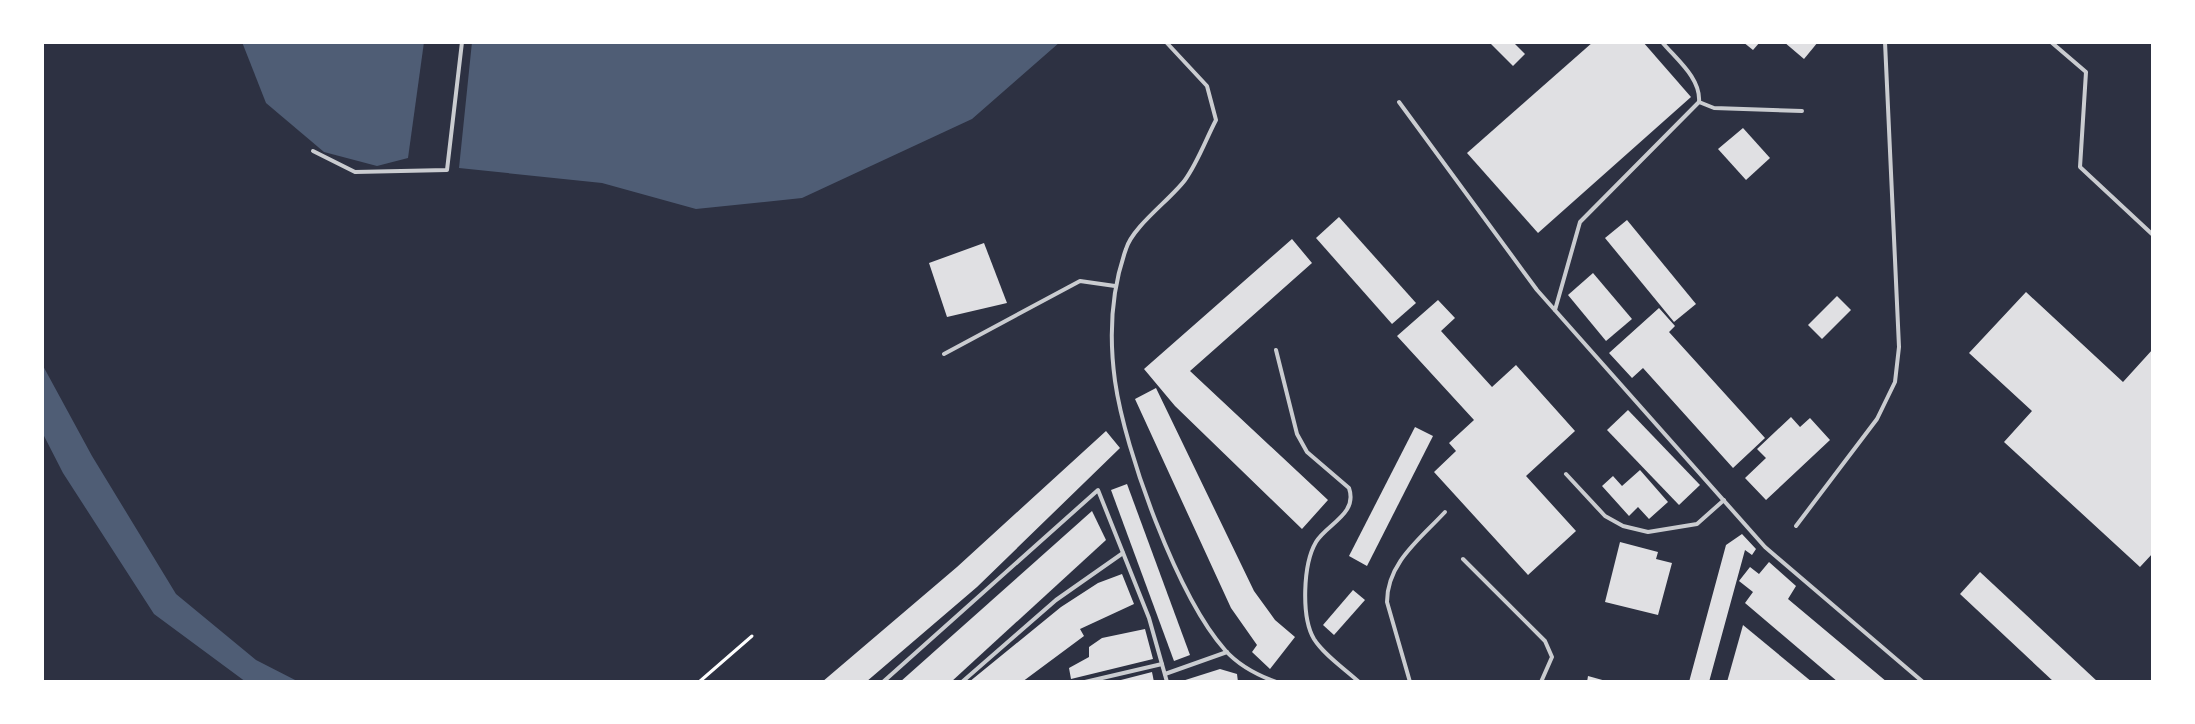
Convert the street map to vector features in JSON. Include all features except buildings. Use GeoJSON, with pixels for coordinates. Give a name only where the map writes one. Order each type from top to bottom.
{"type":"FeatureCollection","features":[{"type":"Feature","properties":{"kind":"lane"},"geometry":{"type":"LineString","coordinates":[[313,151],[355,172],[447,170],[462,42]]}},
{"type":"Feature","properties":{"kind":"lane"},"geometry":{"type":"LineString","coordinates":[[1555,310],[1580,222],[1699,102],[1700,90],[1692,77],[1662,42]]}},
{"type":"Feature","properties":{"kind":"lane"},"geometry":{"type":"LineString","coordinates":[[1796,526],[1877,419],[1895,382],[1899,347],[1885,42]]}},
{"type":"Feature","properties":{"kind":"lane"},"geometry":{"type":"LineString","coordinates":[[2051,42],[2086,72],[2080,167],[2153,235]]}},
{"type":"Feature","properties":{"kind":"lane"},"geometry":{"type":"LineString","coordinates":[[1169,43],[1207,86],[1216,120],[1186,179],[1127,244],[1115,286],[1112,329],[1121,418],[1163,539],[1209,628],[1227,652],[1253,673],[1276,682]]}},
{"type":"Feature","properties":{"kind":"lane"},"geometry":{"type":"LineString","coordinates":[[1399,102],[1555,310],[1765,547],[1923,682]]}},
{"type":"Feature","properties":{"kind":"lane"},"geometry":{"type":"LineString","coordinates":[[1699,102],[1714,108],[1802,111]]}},
{"type":"Feature","properties":{"kind":"lane"},"geometry":{"type":"LineString","coordinates":[[944,354],[1080,281],[1115,286]]}},
{"type":"Feature","properties":{"kind":"lane"},"geometry":{"type":"LineString","coordinates":[[1276,350],[1302,443],[1307,452],[1349,488],[1352,496],[1346,512],[1314,545],[1303,606],[1315,641],[1359,682]]}},
{"type":"Feature","properties":{"kind":"lane"},"geometry":{"type":"LineString","coordinates":[[1566,474],[1605,516],[1623,526],[1648,532],[1697,524],[1724,500]]}},
{"type":"Feature","properties":{"kind":"lane"},"geometry":{"type":"LineString","coordinates":[[883,682],[1098,490],[1149,618],[1167,682]]}},
{"type":"Feature","properties":{"kind":"lane"},"geometry":{"type":"LineString","coordinates":[[1410,682],[1387,602],[1387,590],[1397,564],[1445,512]]}},
{"type":"Feature","properties":{"kind":"lane"},"geometry":{"type":"LineString","coordinates":[[962,682],[1056,600],[1123,553]]}},
{"type":"Feature","properties":{"kind":"lane"},"geometry":{"type":"LineString","coordinates":[[1463,559],[1545,641],[1552,657],[1541,682]]}},
{"type":"Feature","properties":{"kind":"lane"},"geometry":{"type":"LineString","coordinates":[[1165,674],[1227,652]]}},
{"type":"Feature","properties":{"kind":"lane"},"geometry":{"type":"LineString","coordinates":[[1085,682],[1162,664]]}},
{"type":"Feature","properties":{"kind":"path"},"geometry":{"type":"LineString","coordinates":[[699,682],[752,636]]}},
{"type":"Feature","properties":{"kind":"water"},"geometry":{"type":"Polygon","coordinates":[[[242,42],[424,42],[408,158],[377,166],[324,152],[266,103],[242,42]]]}},
{"type":"Feature","properties":{"kind":"water"},"geometry":{"type":"Polygon","coordinates":[[[472,42],[1060,42],[972,119],[802,198],[696,209],[602,183],[459,168],[472,42]]]}},
{"type":"Feature","properties":{"kind":"water"},"geometry":{"type":"Polygon","coordinates":[[[42,364],[92,456],[176,594],[256,660],[299,682],[246,682],[154,614],[63,473],[42,432],[42,364]]]}}]}
